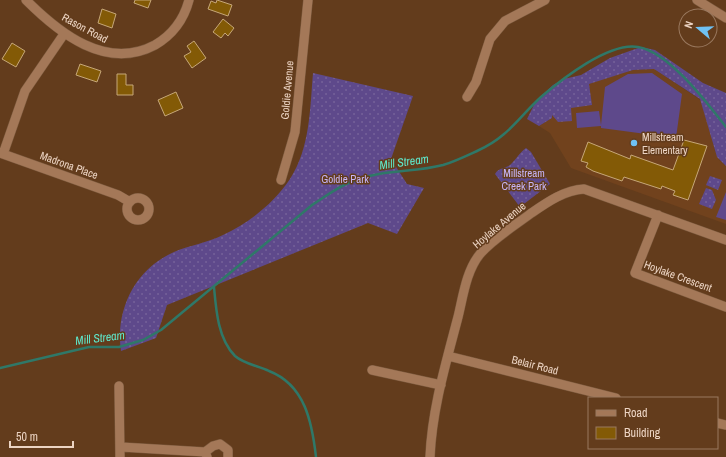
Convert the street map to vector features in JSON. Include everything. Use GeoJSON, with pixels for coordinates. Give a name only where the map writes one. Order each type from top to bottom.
{"type":"FeatureCollection","features":[{"type":"Feature","properties":{"kind":"street","name":"Rason Road"},"geometry":{"type":"LineString","coordinates":[[26,0],[47,21],[64,34],[105,53],[135,53],[157,44],[172,32],[183,16],[189,0]]}},
{"type":"Feature","properties":{"kind":"street","name":"Goldie Avenue"},"geometry":{"type":"LineString","coordinates":[[281,180],[295,132],[308,0]]}},
{"type":"Feature","properties":{"kind":"street"},"geometry":{"type":"LineString","coordinates":[[467,97],[476,82],[490,39],[505,21],[545,0]]}},
{"type":"Feature","properties":{"kind":"street"},"geometry":{"type":"LineString","coordinates":[[697,0],[726,18]]}},
{"type":"Feature","properties":{"kind":"street"},"geometry":{"type":"LineString","coordinates":[[2,153],[25,91],[64,34]]}},
{"type":"Feature","properties":{"kind":"street","name":"Madrona Place"},"geometry":{"type":"LineString","coordinates":[[2,153],[118,195],[130,202]]}},
{"type":"Feature","properties":{"kind":"street","name":"Hoylake Avenue"},"geometry":{"type":"LineString","coordinates":[[430,457],[431,431],[467,281],[480,254],[506,232],[542,206],[562,194],[575,189],[584,189],[726,240]]}},
{"type":"Feature","properties":{"kind":"street","name":"Hoylake Crescent"},"geometry":{"type":"LineString","coordinates":[[658,215],[635,273],[726,307]]}},
{"type":"Feature","properties":{"kind":"street","name":"Belair Road"},"geometry":{"type":"LineString","coordinates":[[448,356],[612,397]]}},
{"type":"Feature","properties":{"kind":"street"},"geometry":{"type":"LineString","coordinates":[[372,370],[441,385]]}},
{"type":"Feature","properties":{"kind":"street"},"geometry":{"type":"LineString","coordinates":[[119,386],[120,452],[206,455],[214,446],[220,444],[228,450],[228,457]]}},
{"type":"Feature","properties":{"kind":"shaded area","name":"Millstream Elementary"},"geometry":{"type":"Polygon","coordinates":[[[654,69],[702,101],[715,151],[719,160],[726,166],[726,224],[571,168],[550,133],[539,126],[552,118],[551,107],[593,82],[633,70],[654,69]]]}},
{"type":"Feature","properties":{"kind":"green space"},"geometry":{"type":"Polygon","coordinates":[[[641,47],[655,50],[703,83],[726,93],[726,166],[717,157],[700,99],[654,69],[633,70],[589,84],[592,105],[571,108],[572,121],[558,122],[552,115],[552,118],[539,126],[527,119],[536,101],[553,85],[564,79],[581,75],[610,58],[641,47]]]}},
{"type":"Feature","properties":{"kind":"green space","name":"Goldie Park"},"geometry":{"type":"Polygon","coordinates":[[[313,73],[413,96],[391,159],[407,184],[424,188],[397,234],[368,223],[167,305],[156,338],[121,351],[121,321],[125,306],[131,292],[148,269],[160,259],[174,252],[217,238],[242,225],[260,212],[284,188],[297,167],[302,154],[310,114],[313,73]]]}},
{"type":"Feature","properties":{"kind":"green space"},"geometry":{"type":"Polygon","coordinates":[[[652,73],[682,94],[676,138],[601,128],[601,126],[577,128],[576,113],[599,111],[601,125],[605,87],[628,74],[652,73]]]}},
{"type":"Feature","properties":{"kind":"green space","name":"Millstream Creek Park"},"geometry":{"type":"Polygon","coordinates":[[[526,148],[531,152],[550,184],[520,207],[495,174],[498,170],[510,165],[526,148]]]}},
{"type":"Feature","properties":{"kind":"green space"},"geometry":{"type":"Polygon","coordinates":[[[710,176],[722,180],[718,190],[706,185],[710,176]]]}},
{"type":"Feature","properties":{"kind":"green space"},"geometry":{"type":"Polygon","coordinates":[[[706,188],[712,190],[716,200],[712,209],[699,204],[706,188]]]}},
{"type":"Feature","properties":{"kind":"green space"},"geometry":{"type":"Polygon","coordinates":[[[726,192],[726,220],[716,217],[726,192]]]}},
{"type":"Feature","properties":{"kind":"building"},"geometry":{"type":"Polygon","coordinates":[[[135,0],[151,0],[148,8],[134,3],[135,0]]]}},
{"type":"Feature","properties":{"kind":"building"},"geometry":{"type":"Polygon","coordinates":[[[217,0],[232,5],[228,16],[208,9],[211,1],[216,3],[217,0]]]}},
{"type":"Feature","properties":{"kind":"building"},"geometry":{"type":"Polygon","coordinates":[[[102,9],[116,14],[112,28],[98,23],[102,9]]]}},
{"type":"Feature","properties":{"kind":"building"},"geometry":{"type":"Polygon","coordinates":[[[223,19],[234,28],[228,36],[225,33],[221,38],[213,32],[223,19]]]}},
{"type":"Feature","properties":{"kind":"building"},"geometry":{"type":"Polygon","coordinates":[[[194,41],[206,58],[192,68],[184,56],[191,52],[187,46],[194,41]]]}},
{"type":"Feature","properties":{"kind":"building"},"geometry":{"type":"Polygon","coordinates":[[[12,43],[25,51],[16,67],[2,59],[12,43]]]}},
{"type":"Feature","properties":{"kind":"building"},"geometry":{"type":"Polygon","coordinates":[[[80,64],[101,71],[97,82],[76,75],[80,64]]]}},
{"type":"Feature","properties":{"kind":"building"},"geometry":{"type":"Polygon","coordinates":[[[117,74],[126,74],[126,85],[133,85],[133,95],[117,95],[117,74]]]}},
{"type":"Feature","properties":{"kind":"building"},"geometry":{"type":"Polygon","coordinates":[[[176,92],[183,108],[165,116],[158,100],[176,92]]]}},
{"type":"Feature","properties":{"kind":"building"},"geometry":{"type":"Polygon","coordinates":[[[684,140],[707,146],[688,200],[673,195],[675,191],[662,186],[661,189],[624,177],[622,181],[593,171],[586,167],[588,163],[581,161],[588,142],[630,159],[631,155],[673,170],[684,140]]]}},
{"type":"Feature","properties":{"kind":"waterway","name":"Mill Stream"},"geometry":{"type":"LineString","coordinates":[[0,368],[89,347],[119,347],[143,340],[161,330],[312,205],[336,189],[351,182],[374,175],[443,165],[479,150],[506,133],[533,104],[573,72],[586,63],[614,50],[626,47],[638,47],[650,51],[662,58],[698,92],[726,127]]}},
{"type":"Feature","properties":{"kind":"waterway"},"geometry":{"type":"LineString","coordinates":[[214,287],[221,333],[229,349],[239,359],[269,371],[281,377],[291,385],[299,395],[309,418],[316,457]]}},
{"type":"Feature","properties":{"kind":"place","name":"Millstream Elementary"},"geometry":{"type":"Point","coordinates":[634,143]}}]}
